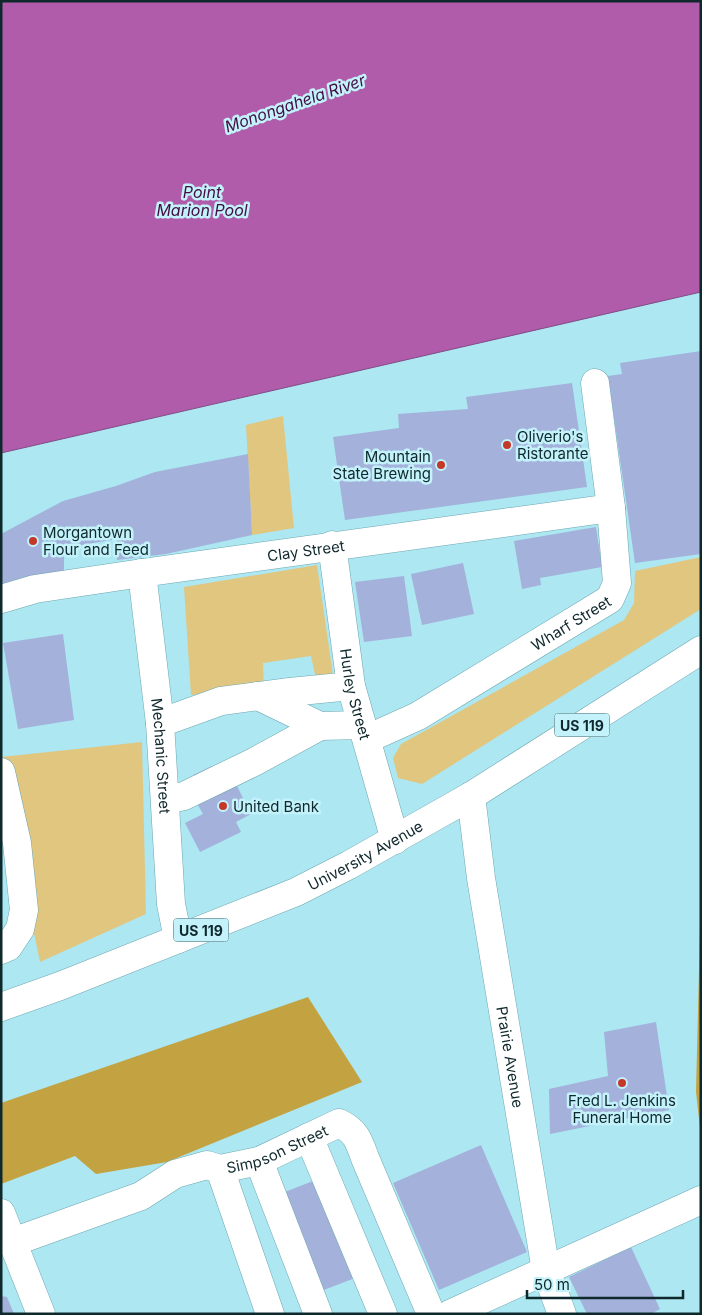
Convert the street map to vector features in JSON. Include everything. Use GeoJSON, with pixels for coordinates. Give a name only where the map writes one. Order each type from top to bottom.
{"type":"FeatureCollection","features":[{"type":"Feature","properties":{"kind":"street","name":"Wharf Street"},"geometry":{"type":"LineString","coordinates":[[365,732],[418,716],[610,600],[617,583],[610,508],[594,383]]}},
{"type":"Feature","properties":{"kind":"street","name":"Clay Street"},"geometry":{"type":"LineString","coordinates":[[1,599],[35,588],[142,572],[610,508]]}},
{"type":"Feature","properties":{"kind":"street","name":"Hurley Street"},"geometry":{"type":"LineString","coordinates":[[332,546],[351,686],[395,840]]}},
{"type":"Feature","properties":{"kind":"street","name":"Mechanic Street"},"geometry":{"type":"LineString","coordinates":[[142,572],[160,723],[171,904],[178,939]]}},
{"type":"Feature","properties":{"kind":"street","name":"University Avenue"},"geometry":{"type":"LineString","coordinates":[[1,1007],[60,986],[296,892],[395,840],[471,796],[697,652]]}},
{"type":"Feature","properties":{"kind":"street"},"geometry":{"type":"LineString","coordinates":[[160,723],[221,702],[351,686]]}},
{"type":"Feature","properties":{"kind":"street"},"geometry":{"type":"LineString","coordinates":[[258,696],[320,726],[365,732]]}},
{"type":"Feature","properties":{"kind":"street"},"geometry":{"type":"LineString","coordinates":[[165,800],[184,796],[254,762],[320,726]]}},
{"type":"Feature","properties":{"kind":"street"},"geometry":{"type":"LineString","coordinates":[[1,772],[17,843],[24,910],[20,928],[8,947],[1,950]]}},
{"type":"Feature","properties":{"kind":"street","name":"Prairie Avenue"},"geometry":{"type":"LineString","coordinates":[[471,796],[481,878],[546,1271],[562,1314]]}},
{"type":"Feature","properties":{"kind":"street","name":"Simpson Street"},"geometry":{"type":"LineString","coordinates":[[13,1242],[141,1196],[175,1174],[207,1165],[220,1169],[260,1161],[338,1123],[350,1128],[360,1142],[431,1314]]}},
{"type":"Feature","properties":{"kind":"street"},"geometry":{"type":"LineString","coordinates":[[309,1138],[383,1314]]}},
{"type":"Feature","properties":{"kind":"street"},"geometry":{"type":"LineString","coordinates":[[260,1161],[318,1314]]}},
{"type":"Feature","properties":{"kind":"street"},"geometry":{"type":"LineString","coordinates":[[220,1169],[270,1314]]}},
{"type":"Feature","properties":{"kind":"street"},"geometry":{"type":"LineString","coordinates":[[450,1314],[674,1214],[701,1200]]}},
{"type":"Feature","properties":{"kind":"street"},"geometry":{"type":"LineString","coordinates":[[1,1213],[41,1314]]}},
{"type":"Feature","properties":{"kind":"shaded area"},"geometry":{"type":"Polygon","coordinates":[[[283,416],[294,528],[252,535],[246,425],[283,416]]]}},
{"type":"Feature","properties":{"kind":"shaded area"},"geometry":{"type":"Polygon","coordinates":[[[701,557],[701,609],[422,784],[398,778],[393,758],[401,744],[624,620],[634,603],[635,571],[701,557]]]}},
{"type":"Feature","properties":{"kind":"shaded area"},"geometry":{"type":"Polygon","coordinates":[[[317,565],[334,682],[316,679],[311,656],[263,663],[264,690],[191,695],[184,587],[317,565]]]}},
{"type":"Feature","properties":{"kind":"shaded area"},"geometry":{"type":"Polygon","coordinates":[[[142,742],[146,914],[40,962],[1,774],[1,757],[142,742]]]}},
{"type":"Feature","properties":{"kind":"shaded area"},"geometry":{"type":"Polygon","coordinates":[[[701,888],[701,1136],[696,1092],[701,888]]]}},
{"type":"Feature","properties":{"kind":"shaded area"},"geometry":{"type":"Polygon","coordinates":[[[308,997],[362,1082],[167,1162],[96,1174],[75,1156],[1,1184],[1,1103],[308,997]]]}},
{"type":"Feature","properties":{"kind":"water","name":"Point Marion Pool"},"geometry":{"type":"Polygon","coordinates":[[[1,1],[701,1],[701,292],[1,453],[1,1]]]}},
{"type":"Feature","properties":{"kind":"building"},"geometry":{"type":"Polygon","coordinates":[[[701,351],[701,554],[635,563],[608,376],[622,374],[620,363],[701,351]]]}},
{"type":"Feature","properties":{"kind":"building"},"geometry":{"type":"Polygon","coordinates":[[[572,383],[587,487],[345,520],[333,437],[399,428],[398,414],[468,409],[466,397],[572,383]]]}},
{"type":"Feature","properties":{"kind":"building"},"geometry":{"type":"Polygon","coordinates":[[[248,454],[252,535],[166,554],[117,560],[117,539],[64,548],[64,575],[1,584],[1,534],[63,501],[116,486],[155,472],[248,454]]]}},
{"type":"Feature","properties":{"kind":"building"},"geometry":{"type":"Polygon","coordinates":[[[596,527],[602,567],[540,578],[541,585],[522,589],[514,541],[596,527]]]}},
{"type":"Feature","properties":{"kind":"building"},"geometry":{"type":"Polygon","coordinates":[[[463,563],[474,614],[422,625],[411,574],[463,563]]]}},
{"type":"Feature","properties":{"kind":"building"},"geometry":{"type":"Polygon","coordinates":[[[404,576],[412,636],[364,642],[355,582],[404,576]]]}},
{"type":"Feature","properties":{"kind":"building"},"geometry":{"type":"Polygon","coordinates":[[[63,634],[74,720],[18,729],[3,643],[63,634]]]}},
{"type":"Feature","properties":{"kind":"building","name":"United Bank"},"geometry":{"type":"Polygon","coordinates":[[[212,766],[217,776],[234,780],[251,814],[236,822],[241,832],[200,852],[185,823],[203,814],[194,798],[200,788],[193,775],[212,766]]]}},
{"type":"Feature","properties":{"kind":"building","name":"Fred L. Jenkins Funeral Home"},"geometry":{"type":"Polygon","coordinates":[[[656,1022],[669,1110],[550,1134],[549,1089],[608,1076],[604,1032],[656,1022]]]}},
{"type":"Feature","properties":{"kind":"building"},"geometry":{"type":"Polygon","coordinates":[[[481,1145],[527,1252],[439,1290],[393,1183],[481,1145]]]}},
{"type":"Feature","properties":{"kind":"building"},"geometry":{"type":"Polygon","coordinates":[[[313,1181],[355,1278],[321,1291],[277,1195],[313,1181]]]}},
{"type":"Feature","properties":{"kind":"building"},"geometry":{"type":"Polygon","coordinates":[[[631,1247],[660,1309],[651,1314],[587,1314],[569,1277],[631,1247]]]}},
{"type":"Feature","properties":{"kind":"building"},"geometry":{"type":"Polygon","coordinates":[[[1,1296],[7,1297],[14,1314],[1,1314],[1,1296]]]}},
{"type":"Feature","properties":{"kind":"place","name":"Oliverio's Ristorante"},"geometry":{"type":"Point","coordinates":[507,445]}},
{"type":"Feature","properties":{"kind":"place","name":"Mountain State Brewing"},"geometry":{"type":"Point","coordinates":[441,465]}},
{"type":"Feature","properties":{"kind":"place","name":"Morgantown Flour and Feed"},"geometry":{"type":"Point","coordinates":[33,541]}},
{"type":"Feature","properties":{"kind":"place","name":"United Bank"},"geometry":{"type":"Point","coordinates":[223,806]}},
{"type":"Feature","properties":{"kind":"place","name":"Fred L. Jenkins Funeral Home"},"geometry":{"type":"Point","coordinates":[622,1083]}},
{"type":"Feature","properties":{"kind":"water label","name":"Monongahela River"},"geometry":{"type":"Point","coordinates":[295,103]}}]}
